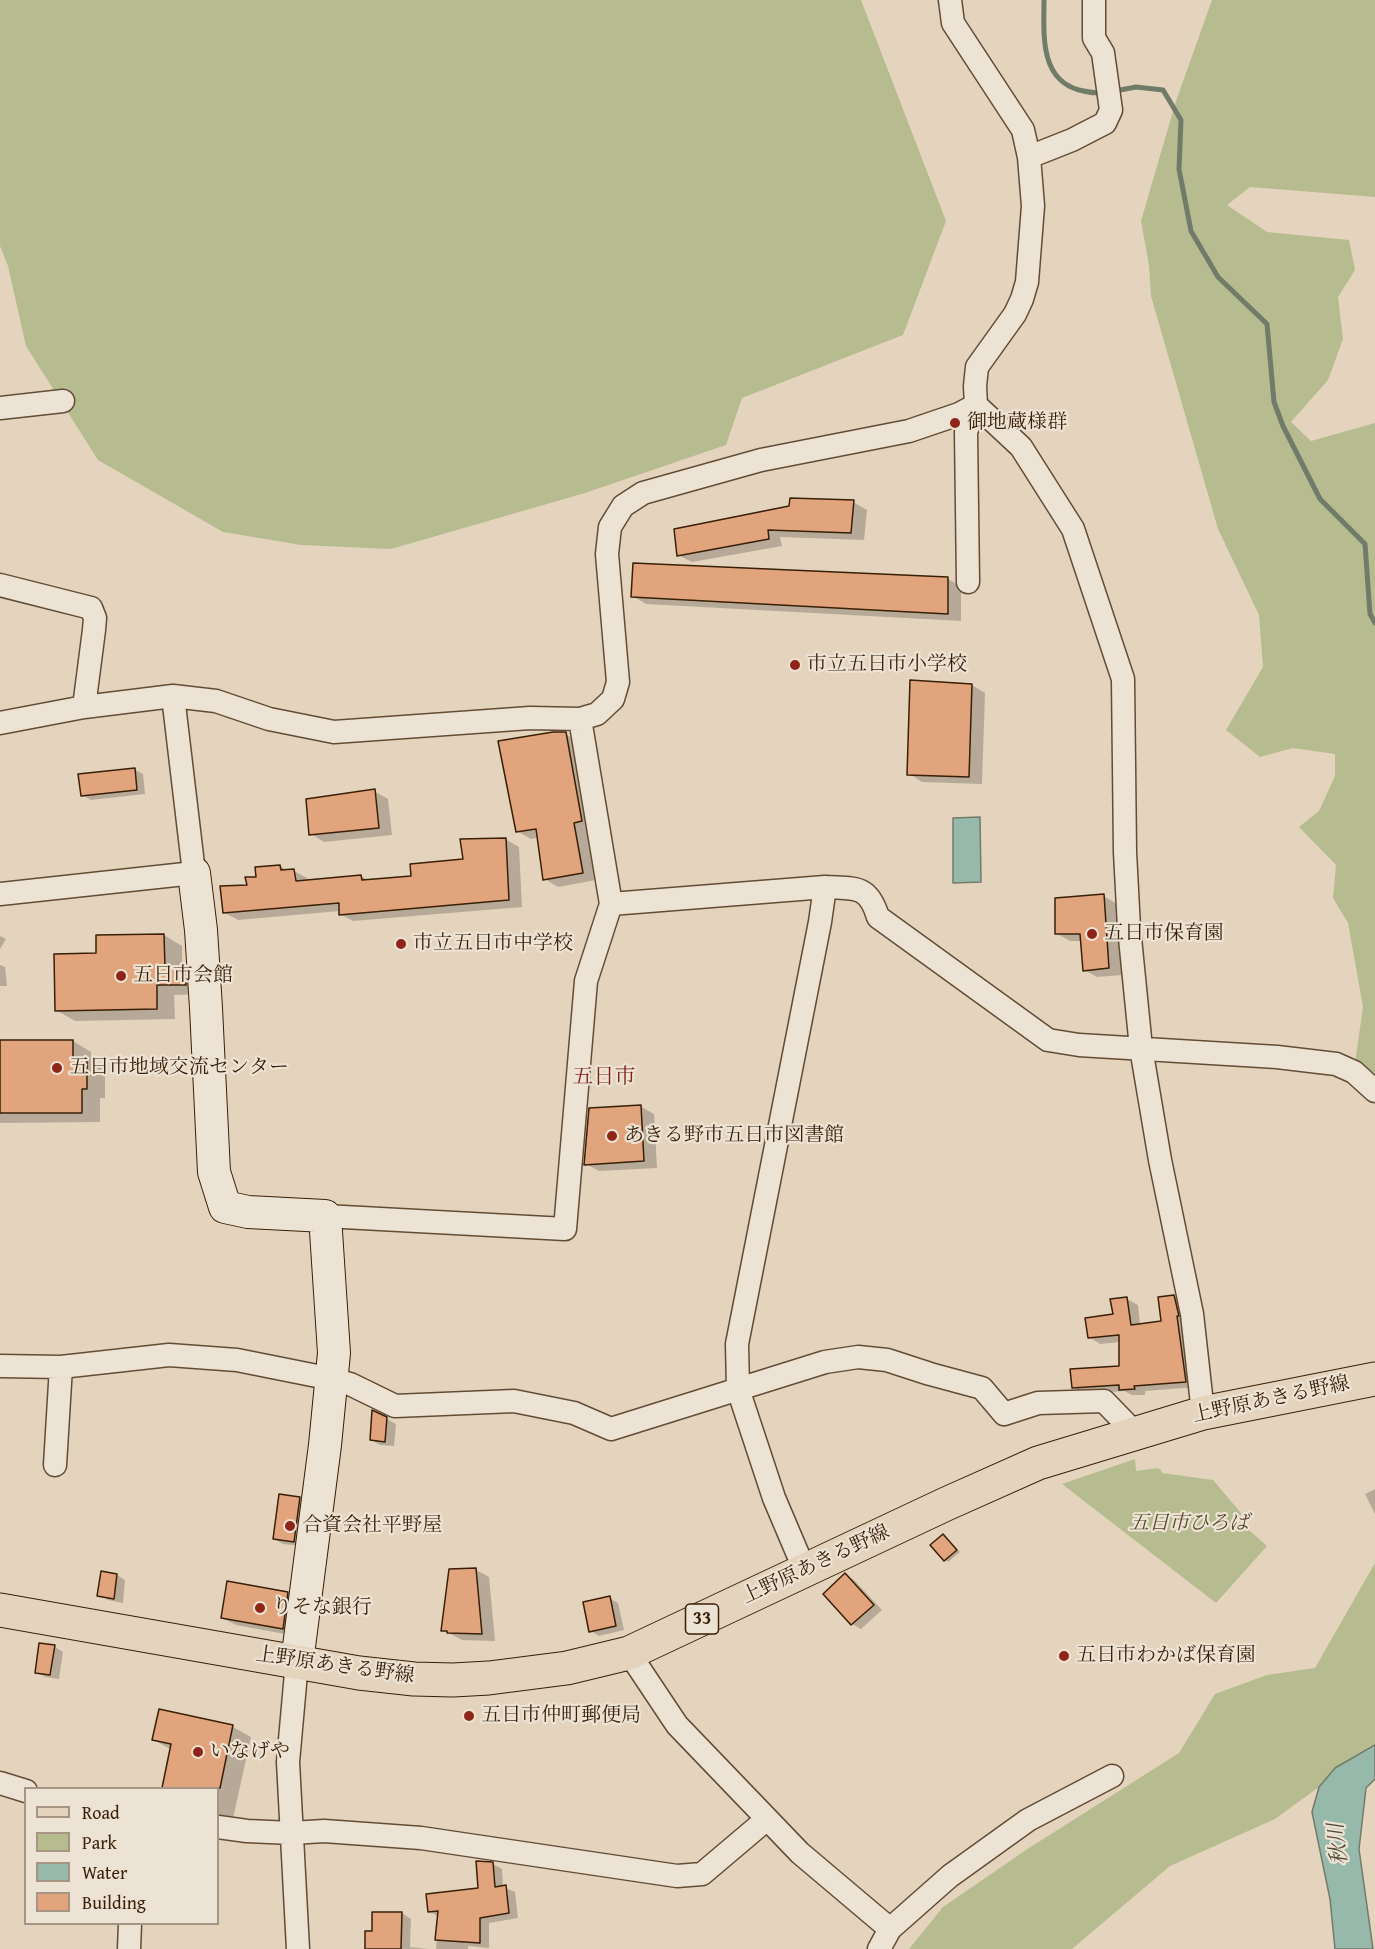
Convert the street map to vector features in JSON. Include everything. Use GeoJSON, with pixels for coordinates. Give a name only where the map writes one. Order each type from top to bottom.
{"type":"FeatureCollection","features":[{"type":"Feature","properties":{"kind":"main road","name":"上野原あきる野線"},"geometry":{"type":"LineString","coordinates":[[0,1610],[359,1673],[414,1679],[489,1678],[567,1668],[629,1653],[1038,1463],[1203,1413],[1375,1378]]}},
{"type":"Feature","properties":{"kind":"street"},"geometry":{"type":"LineString","coordinates":[[950,0],[953,23],[1023,130],[1029,157],[1033,206],[1027,282],[1022,299],[1015,314],[977,367],[976,405],[966,432],[968,582]]}},
{"type":"Feature","properties":{"kind":"street"},"geometry":{"type":"LineString","coordinates":[[1029,157],[1072,140],[1105,123],[1111,110],[1103,53],[1094,38],[1094,0]]}},
{"type":"Feature","properties":{"kind":"street"},"geometry":{"type":"LineString","coordinates":[[0,408],[63,401]]}},
{"type":"Feature","properties":{"kind":"street"},"geometry":{"type":"LineString","coordinates":[[0,723],[84,707],[173,696],[216,701],[269,719],[334,732],[510,719],[580,719],[597,714],[613,699],[618,682],[607,554],[610,527],[623,506],[643,493],[761,460],[909,430],[959,414],[976,405]]}},
{"type":"Feature","properties":{"kind":"street"},"geometry":{"type":"LineString","coordinates":[[976,405],[1021,447],[1073,528],[1124,679],[1125,852],[1129,928],[1141,1048],[1160,1160],[1192,1314],[1203,1413]]}},
{"type":"Feature","properties":{"kind":"street"},"geometry":{"type":"LineString","coordinates":[[0,585],[91,608],[95,624],[84,707]]}},
{"type":"Feature","properties":{"kind":"street"},"geometry":{"type":"LineString","coordinates":[[173,696],[201,930],[207,1008],[214,1172],[225,1207],[248,1212],[565,1229],[586,981],[611,904],[580,719]]}},
{"type":"Feature","properties":{"kind":"street"},"geometry":{"type":"LineString","coordinates":[[0,894],[194,873]]}},
{"type":"Feature","properties":{"kind":"street"},"geometry":{"type":"LineString","coordinates":[[611,904],[825,887],[858,889],[873,900],[878,917],[1048,1040],[1079,1045],[1277,1057],[1336,1064],[1354,1072],[1375,1091]]}},
{"type":"Feature","properties":{"kind":"street"},"geometry":{"type":"LineString","coordinates":[[805,1571],[774,1498],[738,1389],[737,1344],[825,887]]}},
{"type":"Feature","properties":{"kind":"street"},"geometry":{"type":"LineString","coordinates":[[297,1949],[288,1762],[297,1662],[334,1353],[325,1216]]}},
{"type":"Feature","properties":{"kind":"street"},"geometry":{"type":"LineString","coordinates":[[0,1366],[61,1367],[169,1355],[237,1360],[350,1384],[395,1406],[513,1401],[574,1413],[611,1429],[825,1362],[858,1357],[886,1360],[982,1388],[1004,1414],[1038,1403],[1104,1401],[1135,1432]]}},
{"type":"Feature","properties":{"kind":"street"},"geometry":{"type":"LineString","coordinates":[[55,1465],[61,1367]]}},
{"type":"Feature","properties":{"kind":"street"},"geometry":{"type":"LineString","coordinates":[[629,1653],[677,1725],[884,1939],[950,1876],[1028,1820],[1112,1776]]}},
{"type":"Feature","properties":{"kind":"street"},"geometry":{"type":"LineString","coordinates":[[0,1783],[24,1790]]}},
{"type":"Feature","properties":{"kind":"street"},"geometry":{"type":"LineString","coordinates":[[219,1827],[247,1831],[292,1833],[324,1831],[421,1838],[677,1876],[702,1874],[766,1819]]}},
{"type":"Feature","properties":{"kind":"street"},"geometry":{"type":"LineString","coordinates":[[129,1949],[130,1925]]}},
{"type":"Feature","properties":{"kind":"green space"},"geometry":{"type":"Polygon","coordinates":[[[0,0],[861,0],[946,221],[903,335],[742,398],[726,445],[585,493],[391,549],[301,545],[223,532],[98,460],[26,346],[8,266],[0,246],[0,0]]]}},
{"type":"Feature","properties":{"kind":"green space"},"geometry":{"type":"Polygon","coordinates":[[[1212,0],[1375,0],[1375,197],[1250,187],[1227,205],[1267,232],[1349,240],[1355,270],[1338,297],[1343,339],[1328,380],[1291,422],[1311,441],[1375,423],[1375,1073],[1355,1063],[1363,1007],[1348,923],[1333,898],[1336,865],[1299,827],[1319,811],[1335,776],[1335,754],[1293,748],[1260,757],[1226,730],[1263,667],[1259,615],[1218,529],[1151,296],[1149,265],[1141,221],[1176,101],[1212,0]]]}},
{"type":"Feature","properties":{"kind":"green space","name":"五日市ひろば"},"geometry":{"type":"Polygon","coordinates":[[[1135,1459],[1136,1471],[1157,1468],[1162,1473],[1213,1480],[1241,1513],[1241,1523],[1267,1546],[1216,1603],[1062,1484],[1135,1459]]]}},
{"type":"Feature","properties":{"kind":"green space"},"geometry":{"type":"Polygon","coordinates":[[[1375,1563],[1375,1745],[1335,1768],[1319,1787],[1275,1819],[1170,1866],[1072,1949],[909,1949],[943,1907],[1029,1848],[1179,1753],[1215,1694],[1267,1675],[1315,1668],[1375,1563]]]}},
{"type":"Feature","properties":{"kind":"water"},"geometry":{"type":"Polygon","coordinates":[[[980,817],[981,882],[953,883],[953,818],[980,817]]]}},
{"type":"Feature","properties":{"kind":"water","name":"秋川"},"geometry":{"type":"Polygon","coordinates":[[[1375,1745],[1375,1779],[1366,1788],[1359,1849],[1373,1949],[1335,1949],[1330,1899],[1312,1812],[1319,1787],[1335,1768],[1375,1745]]]}},
{"type":"Feature","properties":{"kind":"building"},"geometry":{"type":"Polygon","coordinates":[[[790,498],[854,500],[851,533],[768,530],[769,539],[677,556],[674,529],[789,506],[790,498]]]}},
{"type":"Feature","properties":{"kind":"building"},"geometry":{"type":"Polygon","coordinates":[[[633,563],[948,577],[948,614],[631,597],[633,563]]]}},
{"type":"Feature","properties":{"kind":"building"},"geometry":{"type":"Polygon","coordinates":[[[910,680],[972,684],[969,777],[907,775],[910,680]]]}},
{"type":"Feature","properties":{"kind":"building"},"geometry":{"type":"Polygon","coordinates":[[[566,732],[582,821],[574,823],[583,873],[543,880],[536,829],[516,832],[498,741],[566,732]]]}},
{"type":"Feature","properties":{"kind":"building"},"geometry":{"type":"Polygon","coordinates":[[[135,768],[137,790],[81,796],[78,774],[135,768]]]}},
{"type":"Feature","properties":{"kind":"building"},"geometry":{"type":"Polygon","coordinates":[[[375,789],[379,828],[309,835],[306,799],[375,789]]]}},
{"type":"Feature","properties":{"kind":"building"},"geometry":{"type":"Polygon","coordinates":[[[506,838],[509,900],[339,915],[339,903],[223,913],[220,886],[247,885],[245,877],[256,877],[255,867],[280,865],[281,870],[294,869],[296,881],[361,875],[362,880],[411,876],[410,864],[463,859],[460,839],[506,838]]]}},
{"type":"Feature","properties":{"kind":"building"},"geometry":{"type":"Polygon","coordinates":[[[1104,894],[1109,968],[1083,971],[1080,934],[1055,934],[1055,898],[1104,894]]]}},
{"type":"Feature","properties":{"kind":"building","name":"五日市会館"},"geometry":{"type":"Polygon","coordinates":[[[164,934],[165,967],[185,967],[186,985],[157,985],[157,1009],[55,1011],[54,954],[96,953],[96,935],[164,934]]]}},
{"type":"Feature","properties":{"kind":"building"},"geometry":{"type":"Polygon","coordinates":[[[0,1040],[73,1040],[73,1058],[87,1058],[87,1089],[82,1089],[82,1113],[0,1113],[0,1040]]]}},
{"type":"Feature","properties":{"kind":"building"},"geometry":{"type":"Polygon","coordinates":[[[641,1105],[644,1161],[584,1165],[589,1108],[641,1105]]]}},
{"type":"Feature","properties":{"kind":"building"},"geometry":{"type":"Polygon","coordinates":[[[1174,1295],[1179,1316],[1177,1316],[1186,1382],[1134,1386],[1135,1389],[1119,1390],[1119,1385],[1072,1388],[1070,1369],[1119,1366],[1119,1335],[1088,1338],[1085,1318],[1113,1314],[1110,1299],[1127,1297],[1131,1325],[1161,1321],[1158,1297],[1174,1295]]]}},
{"type":"Feature","properties":{"kind":"building"},"geometry":{"type":"Polygon","coordinates":[[[372,1410],[387,1417],[385,1442],[370,1440],[372,1410]]]}},
{"type":"Feature","properties":{"kind":"building","name":"合資会社平野屋"},"geometry":{"type":"Polygon","coordinates":[[[279,1494],[300,1497],[294,1542],[273,1539],[279,1494]]]}},
{"type":"Feature","properties":{"kind":"building"},"geometry":{"type":"Polygon","coordinates":[[[943,1534],[957,1550],[944,1561],[930,1545],[943,1534]]]}},
{"type":"Feature","properties":{"kind":"building"},"geometry":{"type":"Polygon","coordinates":[[[476,1568],[482,1634],[441,1631],[449,1569],[476,1568]]]}},
{"type":"Feature","properties":{"kind":"building"},"geometry":{"type":"Polygon","coordinates":[[[101,1571],[117,1574],[114,1599],[97,1596],[101,1571]]]}},
{"type":"Feature","properties":{"kind":"building"},"geometry":{"type":"Polygon","coordinates":[[[845,1573],[874,1605],[851,1625],[823,1594],[845,1573]]]}},
{"type":"Feature","properties":{"kind":"building"},"geometry":{"type":"Polygon","coordinates":[[[227,1581],[288,1592],[283,1629],[221,1618],[227,1581]]]}},
{"type":"Feature","properties":{"kind":"building"},"geometry":{"type":"Polygon","coordinates":[[[610,1596],[616,1626],[589,1632],[583,1602],[610,1596]]]}},
{"type":"Feature","properties":{"kind":"building"},"geometry":{"type":"Polygon","coordinates":[[[39,1643],[55,1645],[50,1675],[35,1673],[39,1643]]]}},
{"type":"Feature","properties":{"kind":"building"},"geometry":{"type":"Polygon","coordinates":[[[159,1709],[233,1725],[220,1788],[162,1787],[171,1744],[152,1740],[159,1709]]]}},
{"type":"Feature","properties":{"kind":"building"},"geometry":{"type":"Polygon","coordinates":[[[476,1861],[493,1862],[495,1887],[506,1885],[509,1913],[480,1918],[480,1943],[435,1940],[438,1911],[428,1912],[426,1894],[478,1888],[476,1861]]]}},
{"type":"Feature","properties":{"kind":"building"},"geometry":{"type":"Polygon","coordinates":[[[372,1912],[402,1912],[401,1949],[365,1949],[365,1931],[372,1931],[372,1912]]]}},
{"type":"Feature","properties":{"kind":"waterway"},"geometry":{"type":"LineString","coordinates":[[1044,0],[1046,53],[1057,76],[1066,84],[1079,90],[1103,92]]}},
{"type":"Feature","properties":{"kind":"waterway"},"geometry":{"type":"LineString","coordinates":[[1115,91],[1136,87],[1163,90],[1181,120],[1179,169],[1191,231],[1218,277],[1267,324],[1274,402],[1283,426],[1320,499],[1365,544],[1370,614],[1375,623]]}},
{"type":"Feature","properties":{"kind":"place","name":"御地蔵様群"},"geometry":{"type":"Point","coordinates":[955,423]}},
{"type":"Feature","properties":{"kind":"place","name":"市立五日市小学校"},"geometry":{"type":"Point","coordinates":[795,665]}},
{"type":"Feature","properties":{"kind":"place","name":"五日市保育園"},"geometry":{"type":"Point","coordinates":[1092,934]}},
{"type":"Feature","properties":{"kind":"place","name":"市立五日市中学校"},"geometry":{"type":"Point","coordinates":[401,944]}},
{"type":"Feature","properties":{"kind":"place","name":"五日市会館"},"geometry":{"type":"Point","coordinates":[121,976]}},
{"type":"Feature","properties":{"kind":"place","name":"五日市地域交流センター"},"geometry":{"type":"Point","coordinates":[57,1068]}},
{"type":"Feature","properties":{"kind":"place","name":"あきる野市五日市図書館"},"geometry":{"type":"Point","coordinates":[612,1136]}},
{"type":"Feature","properties":{"kind":"place","name":"合資会社平野屋"},"geometry":{"type":"Point","coordinates":[290,1526]}},
{"type":"Feature","properties":{"kind":"place","name":"りそな銀行"},"geometry":{"type":"Point","coordinates":[260,1608]}},
{"type":"Feature","properties":{"kind":"place","name":"五日市わかば保育園"},"geometry":{"type":"Point","coordinates":[1064,1656]}},
{"type":"Feature","properties":{"kind":"place","name":"五日市仲町郵便局"},"geometry":{"type":"Point","coordinates":[469,1716]}},
{"type":"Feature","properties":{"kind":"place","name":"いなげや"},"geometry":{"type":"Point","coordinates":[198,1752]}},
{"type":"Feature","properties":{"kind":"district","name":"五日市"},"geometry":{"type":"Point","coordinates":[604,1078]}}]}
